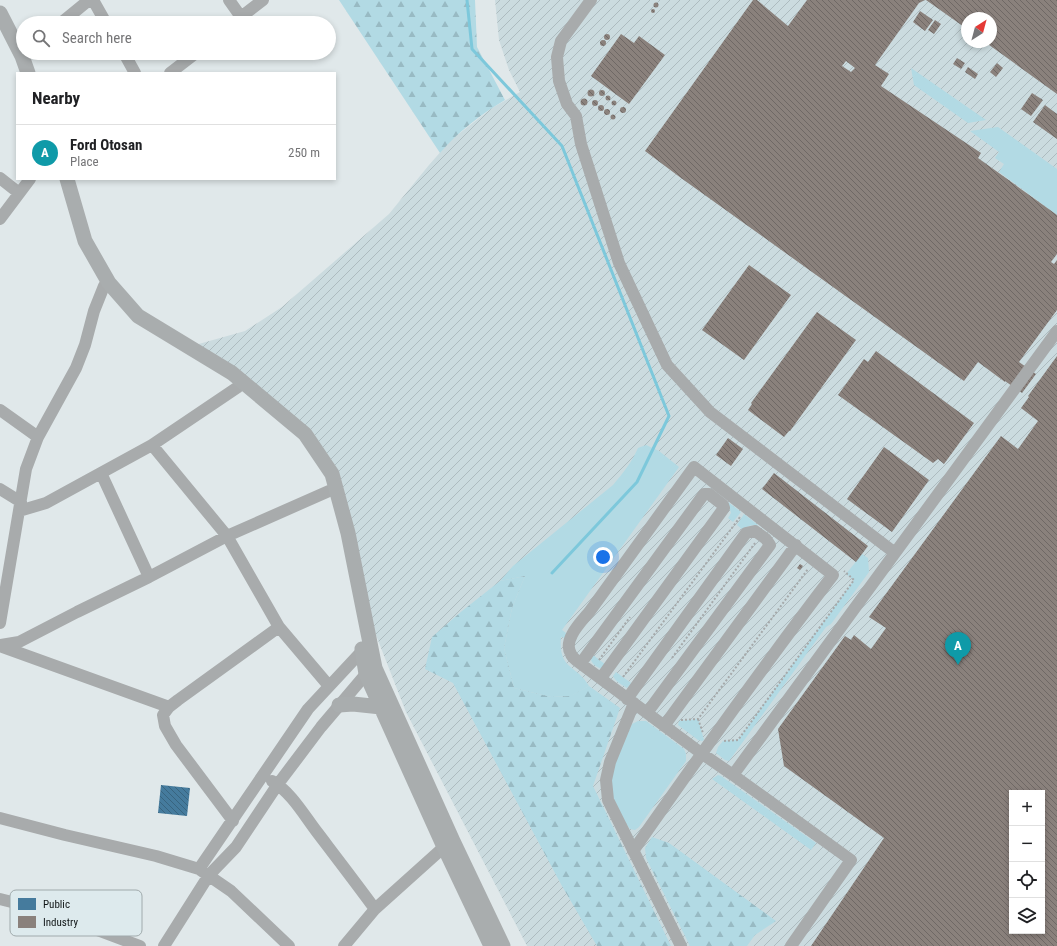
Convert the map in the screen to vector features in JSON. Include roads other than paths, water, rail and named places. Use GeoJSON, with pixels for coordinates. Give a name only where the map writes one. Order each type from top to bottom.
{"type":"FeatureCollection","features":[{"type":"Feature","properties":{"kind":"main road"},"geometry":{"type":"LineString","coordinates":[[0,13],[16,51]]}},
{"type":"Feature","properties":{"kind":"main road"},"geometry":{"type":"LineString","coordinates":[[0,32],[16,55]]}},
{"type":"Feature","properties":{"kind":"main road"},"geometry":{"type":"LineString","coordinates":[[20,61],[27,72]]}},
{"type":"Feature","properties":{"kind":"main road"},"geometry":{"type":"LineString","coordinates":[[60,180],[78,244],[104,286],[133,321],[238,387],[300,439],[325,478],[342,535],[366,674],[444,847],[491,946]]}},
{"type":"Feature","properties":{"kind":"main road"},"geometry":{"type":"LineString","coordinates":[[67,180],[85,241],[109,283],[138,316],[232,373],[305,434],[332,474],[348,533],[376,668],[453,841],[503,946]]}},
{"type":"Feature","properties":{"kind":"main road"},"geometry":{"type":"LineString","coordinates":[[339,705],[353,704],[381,707]]}},
{"type":"Feature","properties":{"kind":"street"},"geometry":{"type":"LineString","coordinates":[[70,16],[89,0]]}},
{"type":"Feature","properties":{"kind":"street"},"geometry":{"type":"LineString","coordinates":[[93,0],[102,16]]}},
{"type":"Feature","properties":{"kind":"street"},"geometry":{"type":"LineString","coordinates":[[229,0],[235,16]]}},
{"type":"Feature","properties":{"kind":"street"},"geometry":{"type":"LineString","coordinates":[[242,16],[263,0]]}},
{"type":"Feature","properties":{"kind":"street"},"geometry":{"type":"LineString","coordinates":[[591,0],[561,41],[557,57],[559,81],[567,104],[576,116],[581,144],[619,263],[667,365],[710,412],[894,553]]}},
{"type":"Feature","properties":{"kind":"street"},"geometry":{"type":"LineString","coordinates":[[128,60],[134,72]]}},
{"type":"Feature","properties":{"kind":"street"},"geometry":{"type":"LineString","coordinates":[[171,72],[187,60]]}},
{"type":"Feature","properties":{"kind":"street"},"geometry":{"type":"LineString","coordinates":[[0,178],[19,193]]}},
{"type":"Feature","properties":{"kind":"street"},"geometry":{"type":"LineString","coordinates":[[0,219],[29,180]]}},
{"type":"Feature","properties":{"kind":"street"},"geometry":{"type":"LineString","coordinates":[[0,623],[26,469],[38,437],[76,368],[85,346],[94,311],[104,286]]}},
{"type":"Feature","properties":{"kind":"street"},"geometry":{"type":"LineString","coordinates":[[733,775],[1057,330]]}},
{"type":"Feature","properties":{"kind":"street"},"geometry":{"type":"LineString","coordinates":[[20,507],[46,503],[152,445],[238,387]]}},
{"type":"Feature","properties":{"kind":"street"},"geometry":{"type":"LineString","coordinates":[[0,410],[38,437]]}},
{"type":"Feature","properties":{"kind":"street"},"geometry":{"type":"LineString","coordinates":[[152,445],[226,536],[278,627],[329,686]]}},
{"type":"Feature","properties":{"kind":"street"},"geometry":{"type":"LineString","coordinates":[[633,851],[702,753],[833,575],[796,546],[722,496],[713,482],[694,467],[574,631],[568,646],[570,654],[664,726],[702,753],[733,775],[851,860],[791,946]]}},
{"type":"Feature","properties":{"kind":"street"},"geometry":{"type":"LineString","coordinates":[[101,473],[149,577]]}},
{"type":"Feature","properties":{"kind":"street"},"geometry":{"type":"LineString","coordinates":[[581,663],[713,482]]}},
{"type":"Feature","properties":{"kind":"street"},"geometry":{"type":"LineString","coordinates":[[0,488],[20,507]]}},
{"type":"Feature","properties":{"kind":"street"},"geometry":{"type":"LineString","coordinates":[[0,646],[19,642],[149,577],[226,536],[329,491]]}},
{"type":"Feature","properties":{"kind":"street"},"geometry":{"type":"LineString","coordinates":[[704,494],[722,496]]}},
{"type":"Feature","properties":{"kind":"street"},"geometry":{"type":"LineString","coordinates":[[601,678],[724,508],[722,496]]}},
{"type":"Feature","properties":{"kind":"street"},"geometry":{"type":"LineString","coordinates":[[647,713],[770,545],[755,531],[746,534],[631,701],[610,762],[606,780],[608,800],[681,946]]}},
{"type":"Feature","properties":{"kind":"street"},"geometry":{"type":"LineString","coordinates":[[664,726],[796,546]]}},
{"type":"Feature","properties":{"kind":"street"},"geometry":{"type":"LineString","coordinates":[[233,821],[176,745],[165,726],[163,715],[169,707],[278,627]]}},
{"type":"Feature","properties":{"kind":"street"},"geometry":{"type":"LineString","coordinates":[[0,646],[169,707]]}},
{"type":"Feature","properties":{"kind":"street"},"geometry":{"type":"LineString","coordinates":[[164,946],[233,821],[263,776],[308,709],[362,651]]}},
{"type":"Feature","properties":{"kind":"street"},"geometry":{"type":"LineString","coordinates":[[204,872],[236,847],[278,784],[339,705],[366,674]]}},
{"type":"Feature","properties":{"kind":"street"},"geometry":{"type":"LineString","coordinates":[[263,776],[278,784],[305,815],[375,909]]}},
{"type":"Feature","properties":{"kind":"street"},"geometry":{"type":"LineString","coordinates":[[0,818],[64,835],[156,856],[204,872],[231,891],[289,946]]}},
{"type":"Feature","properties":{"kind":"street"},"geometry":{"type":"LineString","coordinates":[[344,946],[375,909],[444,847]]}},
{"type":"Feature","properties":{"kind":"street"},"geometry":{"type":"LineString","coordinates":[[0,899],[10,900]]}},
{"type":"Feature","properties":{"kind":"street"},"geometry":{"type":"LineString","coordinates":[[113,936],[140,946]]}},
{"type":"Feature","properties":{"kind":"waterway"},"geometry":{"type":"LineString","coordinates":[[467,0],[472,49],[562,146],[669,416],[637,482],[552,573]]}},
{"type":"Feature","properties":{"kind":"place","name":"Ford Otosan"},"geometry":{"type":"Point","coordinates":[958,665]}}]}
